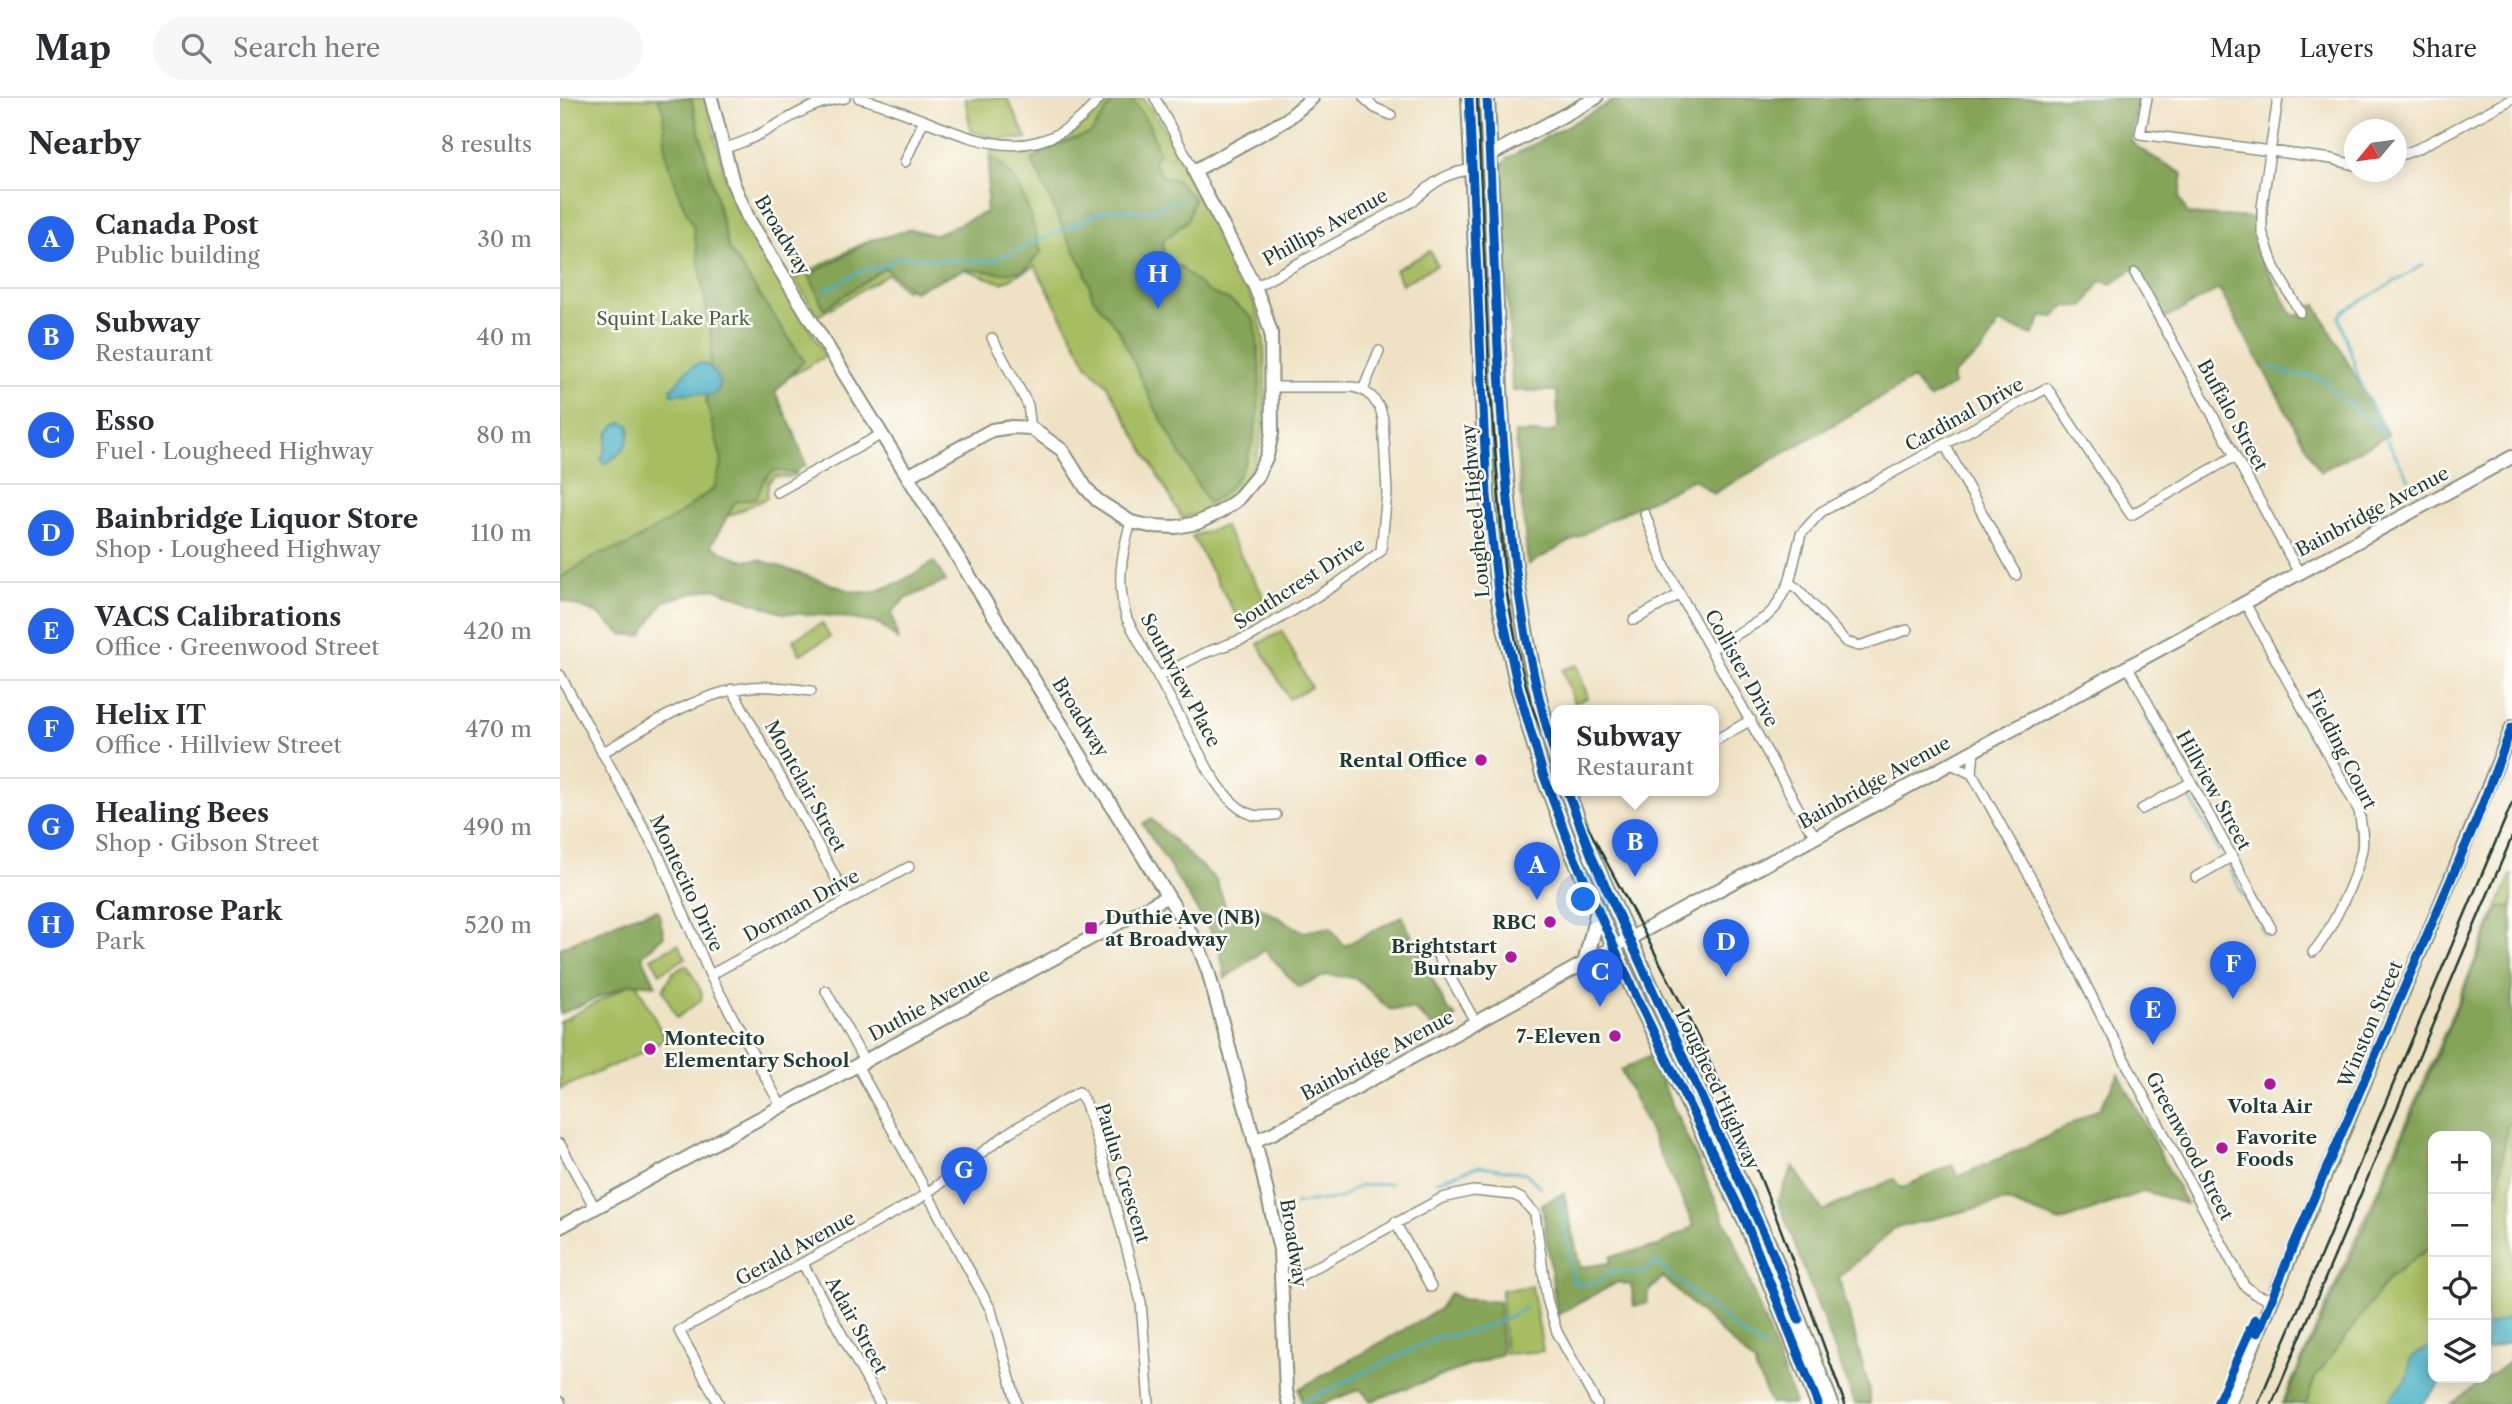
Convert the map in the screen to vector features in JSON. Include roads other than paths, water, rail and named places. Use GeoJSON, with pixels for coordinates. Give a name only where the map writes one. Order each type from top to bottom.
{"type":"FeatureCollection","features":[{"type":"Feature","properties":{"kind":"main road","name":"Lougheed Highway"},"geometry":{"type":"LineString","coordinates":[[1469,98],[1487,495],[1499,600],[1518,687],[1551,796]]}},
{"type":"Feature","properties":{"kind":"main road","name":"Lougheed Highway"},"geometry":{"type":"LineString","coordinates":[[1487,98],[1496,323],[1510,536],[1536,686],[1551,741]]}},
{"type":"Feature","properties":{"kind":"main road","name":"Lougheed Highway"},"geometry":{"type":"LineString","coordinates":[[1551,796],[1573,855],[1614,948],[1745,1220],[1818,1404]]}},
{"type":"Feature","properties":{"kind":"main road","name":"Lougheed Highway"},"geometry":{"type":"LineString","coordinates":[[1569,796],[1592,857],[1773,1254],[1831,1404]]}},
{"type":"Feature","properties":{"kind":"main road"},"geometry":{"type":"LineString","coordinates":[[1585,964],[1598,911]]}},
{"type":"Feature","properties":{"kind":"street","name":"Broadway"},"geometry":{"type":"LineString","coordinates":[[710,98],[738,198],[749,220],[1198,944],[1208,971],[1276,1231],[1283,1279],[1286,1391],[1289,1404]]}},
{"type":"Feature","properties":{"kind":"street"},"geometry":{"type":"LineString","coordinates":[[723,148],[740,143],[812,105],[845,98]]}},
{"type":"Feature","properties":{"kind":"street"},"geometry":{"type":"LineString","coordinates":[[859,98],[979,141],[1024,145],[1046,140],[1068,130],[1100,98]]}},
{"type":"Feature","properties":{"kind":"street"},"geometry":{"type":"LineString","coordinates":[[1155,98],[1255,287]]}},
{"type":"Feature","properties":{"kind":"street"},"geometry":{"type":"LineString","coordinates":[[1194,171],[1286,120],[1312,98]]}},
{"type":"Feature","properties":{"kind":"street"},"geometry":{"type":"LineString","coordinates":[[1364,98],[1375,108],[1391,115]]}},
{"type":"Feature","properties":{"kind":"street"},"geometry":{"type":"LineString","coordinates":[[1490,155],[1596,98]]}},
{"type":"Feature","properties":{"kind":"street"},"geometry":{"type":"LineString","coordinates":[[2147,98],[2140,134],[2344,162]]}},
{"type":"Feature","properties":{"kind":"street"},"geometry":{"type":"LineString","coordinates":[[2278,98],[2262,207],[2262,231],[2274,267],[2300,312]]}},
{"type":"Feature","properties":{"kind":"street"},"geometry":{"type":"LineString","coordinates":[[2407,153],[2512,99]]}},
{"type":"Feature","properties":{"kind":"street"},"geometry":{"type":"LineString","coordinates":[[905,162],[924,120]]}},
{"type":"Feature","properties":{"kind":"street","name":"Phillips Avenue"},"geometry":{"type":"LineString","coordinates":[[1031,428],[1062,450],[1086,488],[1097,500],[1131,522],[1163,527],[1197,523],[1220,512],[1237,500],[1257,476],[1267,456],[1272,433],[1271,333],[1255,287],[1415,200],[1442,178],[1472,170]]}},
{"type":"Feature","properties":{"kind":"street","name":"Buffalo Street"},"geometry":{"type":"LineString","coordinates":[[2135,273],[2299,573]]}},
{"type":"Feature","properties":{"kind":"street"},"geometry":{"type":"LineString","coordinates":[[908,477],[992,430],[1031,428],[1028,405],[992,338]]}},
{"type":"Feature","properties":{"kind":"street"},"geometry":{"type":"LineString","coordinates":[[1273,387],[1353,387],[1363,390],[1379,351]]}},
{"type":"Feature","properties":{"kind":"street","name":"Cardinal Drive"},"geometry":{"type":"LineString","coordinates":[[1711,649],[1766,617],[1775,608],[1789,583],[1801,534],[1821,512],[2047,387],[2131,515],[2235,456]]}},
{"type":"Feature","properties":{"kind":"street","name":"Southcrest Drive"},"geometry":{"type":"LineString","coordinates":[[1158,677],[1202,654],[1251,636],[1337,584],[1381,551],[1387,493],[1383,419],[1377,402],[1363,390]]}},
{"type":"Feature","properties":{"kind":"street"},"geometry":{"type":"LineString","coordinates":[[777,492],[882,435]]}},
{"type":"Feature","properties":{"kind":"street"},"geometry":{"type":"LineString","coordinates":[[1945,445],[2016,575]]}},
{"type":"Feature","properties":{"kind":"street","name":"Bainbridge Avenue"},"geometry":{"type":"LineString","coordinates":[[1254,1141],[1585,964],[2512,457]]}},
{"type":"Feature","properties":{"kind":"street","name":"Collister Drive"},"geometry":{"type":"LineString","coordinates":[[1645,514],[1665,567],[1806,823],[1816,836]]}},
{"type":"Feature","properties":{"kind":"street","name":"Southview Place"},"geometry":{"type":"LineString","coordinates":[[1131,522],[1120,562],[1120,599],[1126,619],[1223,792],[1240,808],[1255,816],[1276,815]]}},
{"type":"Feature","properties":{"kind":"street"},"geometry":{"type":"LineString","coordinates":[[1789,583],[1798,589],[1846,642],[1860,646],[1907,630]]}},
{"type":"Feature","properties":{"kind":"street"},"geometry":{"type":"LineString","coordinates":[[1634,620],[1680,594]]}},
{"type":"Feature","properties":{"kind":"street","name":"Fielding Court"},"geometry":{"type":"LineString","coordinates":[[2245,603],[2359,811],[2362,853],[2325,939],[2313,952]]}},
{"type":"Feature","properties":{"kind":"street","name":"Hillview Street"},"geometry":{"type":"LineString","coordinates":[[2128,667],[2271,928]]}},
{"type":"Feature","properties":{"kind":"street","name":"Montecito Drive"},"geometry":{"type":"LineString","coordinates":[[560,675],[659,856],[710,975],[781,1106]]}},
{"type":"Feature","properties":{"kind":"street"},"geometry":{"type":"LineString","coordinates":[[602,752],[699,700],[732,689],[772,687],[811,691]]}},
{"type":"Feature","properties":{"kind":"street","name":"Montclair Street"},"geometry":{"type":"LineString","coordinates":[[732,689],[848,900]]}},
{"type":"Feature","properties":{"kind":"street"},"geometry":{"type":"LineString","coordinates":[[1719,738],[1751,720]]}},
{"type":"Feature","properties":{"kind":"street","name":"Winston Street"},"geometry":{"type":"LineString","coordinates":[[2229,1404],[2476,821],[2512,727]]}},
{"type":"Feature","properties":{"kind":"street"},"geometry":{"type":"LineString","coordinates":[[1949,763],[1972,774],[1974,749]]}},
{"type":"Feature","properties":{"kind":"street","name":"Greenwood Street"},"geometry":{"type":"LineString","coordinates":[[1972,774],[2045,903],[2105,1023],[2244,1285],[2255,1294],[2271,1300]]}},
{"type":"Feature","properties":{"kind":"street"},"geometry":{"type":"LineString","coordinates":[[2141,809],[2190,783]]}},
{"type":"Feature","properties":{"kind":"street"},"geometry":{"type":"LineString","coordinates":[[2196,877],[2231,857]]}},
{"type":"Feature","properties":{"kind":"street","name":"Dorman Drive"},"geometry":{"type":"LineString","coordinates":[[710,975],[909,867]]}},
{"type":"Feature","properties":{"kind":"street","name":"Duthie Avenue"},"geometry":{"type":"LineString","coordinates":[[560,1227],[1168,896]]}},
{"type":"Feature","properties":{"kind":"street"},"geometry":{"type":"LineString","coordinates":[[1437,954],[1476,1023]]}},
{"type":"Feature","properties":{"kind":"street"},"geometry":{"type":"LineString","coordinates":[[826,991],[927,1194],[991,1310],[1017,1404]]}},
{"type":"Feature","properties":{"kind":"street","name":"Paulus Crescent"},"geometry":{"type":"LineString","coordinates":[[927,1194],[1011,1131],[1079,1092],[1086,1104],[1096,1138],[1141,1303],[1149,1404]]}},
{"type":"Feature","properties":{"kind":"street"},"geometry":{"type":"LineString","coordinates":[[560,1144],[595,1208]]}},
{"type":"Feature","properties":{"kind":"street"},"geometry":{"type":"LineString","coordinates":[[1283,1279],[1300,1276],[1442,1198],[1473,1191],[1499,1192],[1522,1199],[1537,1219],[1547,1299],[1557,1332],[1597,1404]]}},
{"type":"Feature","properties":{"kind":"street","name":"Gerald Avenue"},"geometry":{"type":"LineString","coordinates":[[719,1404],[678,1331],[927,1194]]}},
{"type":"Feature","properties":{"kind":"street"},"geometry":{"type":"LineString","coordinates":[[1395,1222],[1431,1287]]}},
{"type":"Feature","properties":{"kind":"street","name":"Adair Street"},"geometry":{"type":"LineString","coordinates":[[803,1264],[880,1404]]}},
{"type":"Feature","properties":{"kind":"water"},"geometry":{"type":"Polygon","coordinates":[[[700,363],[711,369],[718,379],[720,387],[713,395],[671,394],[671,389],[684,374],[700,363]]]}},
{"type":"Feature","properties":{"kind":"water"},"geometry":{"type":"Polygon","coordinates":[[[622,422],[629,425],[627,443],[604,464],[601,459],[608,434],[622,422]]]}},
{"type":"Feature","properties":{"kind":"water"},"geometry":{"type":"Polygon","coordinates":[[[2512,1316],[2512,1341],[2491,1348],[2491,1324],[2512,1316]]]}},
{"type":"Feature","properties":{"kind":"water"},"geometry":{"type":"Polygon","coordinates":[[[2428,1348],[2428,1383],[2441,1383],[2421,1404],[2386,1404],[2409,1375],[2410,1359],[2428,1348]]]}},
{"type":"Feature","properties":{"kind":"waterway"},"geometry":{"type":"LineString","coordinates":[[824,291],[861,271],[881,267],[903,256],[934,260],[992,261],[1107,210],[1149,211],[1184,199]]}},
{"type":"Feature","properties":{"kind":"waterway"},"geometry":{"type":"LineString","coordinates":[[2384,434],[2364,393],[2339,317],[2344,311],[2423,265]]}},
{"type":"Feature","properties":{"kind":"waterway"},"geometry":{"type":"LineString","coordinates":[[2269,367],[2325,381],[2336,395],[2380,430]]}},
{"type":"Feature","properties":{"kind":"waterway"},"geometry":{"type":"LineString","coordinates":[[2384,435],[2409,479]]}},
{"type":"Feature","properties":{"kind":"waterway"},"geometry":{"type":"LineString","coordinates":[[2144,715],[2172,765]]}},
{"type":"Feature","properties":{"kind":"waterway"},"geometry":{"type":"LineString","coordinates":[[2190,798],[2219,851]]}},
{"type":"Feature","properties":{"kind":"waterway"},"geometry":{"type":"LineString","coordinates":[[2230,870],[2256,918]]}},
{"type":"Feature","properties":{"kind":"waterway"},"geometry":{"type":"LineString","coordinates":[[2260,926],[2265,935]]}},
{"type":"Feature","properties":{"kind":"waterway"},"geometry":{"type":"LineString","coordinates":[[1437,1181],[1479,1166],[1526,1173],[1541,1188]]}},
{"type":"Feature","properties":{"kind":"waterway"},"geometry":{"type":"LineString","coordinates":[[1295,1204],[1340,1198],[1359,1186],[1391,1183]]}},
{"type":"Feature","properties":{"kind":"waterway"},"geometry":{"type":"LineString","coordinates":[[1557,1198],[1560,1201],[1574,1284],[1594,1284],[1615,1271],[1643,1274],[1655,1262],[1749,1339],[1765,1348]]}},
{"type":"Feature","properties":{"kind":"waterway"},"geometry":{"type":"LineString","coordinates":[[1303,1402],[1438,1337],[1484,1327],[1526,1307]]}},
{"type":"Feature","properties":{"kind":"railway"},"geometry":{"type":"LineString","coordinates":[[1477,98],[1489,374],[1506,588],[1520,664],[1532,707],[1551,754]]}},
{"type":"Feature","properties":{"kind":"railway"},"geometry":{"type":"LineString","coordinates":[[1572,796],[1679,999],[1732,1110],[1783,1235],[1845,1404]]}},
{"type":"Feature","properties":{"kind":"railway"},"geometry":{"type":"LineString","coordinates":[[2258,1404],[2512,803]]}},
{"type":"Feature","properties":{"kind":"railway"},"geometry":{"type":"LineString","coordinates":[[2272,1404],[2512,837]]}},
{"type":"Feature","properties":{"kind":"place","name":"Camrose Park"},"geometry":{"type":"Point","coordinates":[1158,309]}},
{"type":"Feature","properties":{"kind":"place","name":"Rental Office"},"geometry":{"type":"Point","coordinates":[1481,760]}},
{"type":"Feature","properties":{"kind":"place","name":"Subway"},"geometry":{"type":"Point","coordinates":[1635,877]}},
{"type":"Feature","properties":{"kind":"place","name":"Canada Post"},"geometry":{"type":"Point","coordinates":[1537,900]}},
{"type":"Feature","properties":{"kind":"place","name":"RBC"},"geometry":{"type":"Point","coordinates":[1550,922]}},
{"type":"Feature","properties":{"kind":"place","name":"Duthie Ave (NB) at Broadway"},"geometry":{"type":"Point","coordinates":[1091,928]}},
{"type":"Feature","properties":{"kind":"place","name":"Brightstart Burnaby"},"geometry":{"type":"Point","coordinates":[1511,957]}},
{"type":"Feature","properties":{"kind":"place","name":"Bainbridge Liquor Store"},"geometry":{"type":"Point","coordinates":[1726,977]}},
{"type":"Feature","properties":{"kind":"place","name":"Helix IT"},"geometry":{"type":"Point","coordinates":[2233,999]}},
{"type":"Feature","properties":{"kind":"place","name":"Esso"},"geometry":{"type":"Point","coordinates":[1600,1007]}},
{"type":"Feature","properties":{"kind":"place","name":"7-Eleven"},"geometry":{"type":"Point","coordinates":[1615,1036]}},
{"type":"Feature","properties":{"kind":"place","name":"VACS Calibrations"},"geometry":{"type":"Point","coordinates":[2153,1045]}},
{"type":"Feature","properties":{"kind":"place","name":"Montecito Elementary School"},"geometry":{"type":"Point","coordinates":[650,1049]}},
{"type":"Feature","properties":{"kind":"place","name":"Volta Air"},"geometry":{"type":"Point","coordinates":[2270,1084]}},
{"type":"Feature","properties":{"kind":"place","name":"Favorite Foods"},"geometry":{"type":"Point","coordinates":[2222,1148]}},
{"type":"Feature","properties":{"kind":"place","name":"Healing Bees"},"geometry":{"type":"Point","coordinates":[964,1205]}},
{"type":"Feature","properties":{"kind":"park label","name":"Squint Lake Park"},"geometry":{"type":"Point","coordinates":[673,318]}}]}
